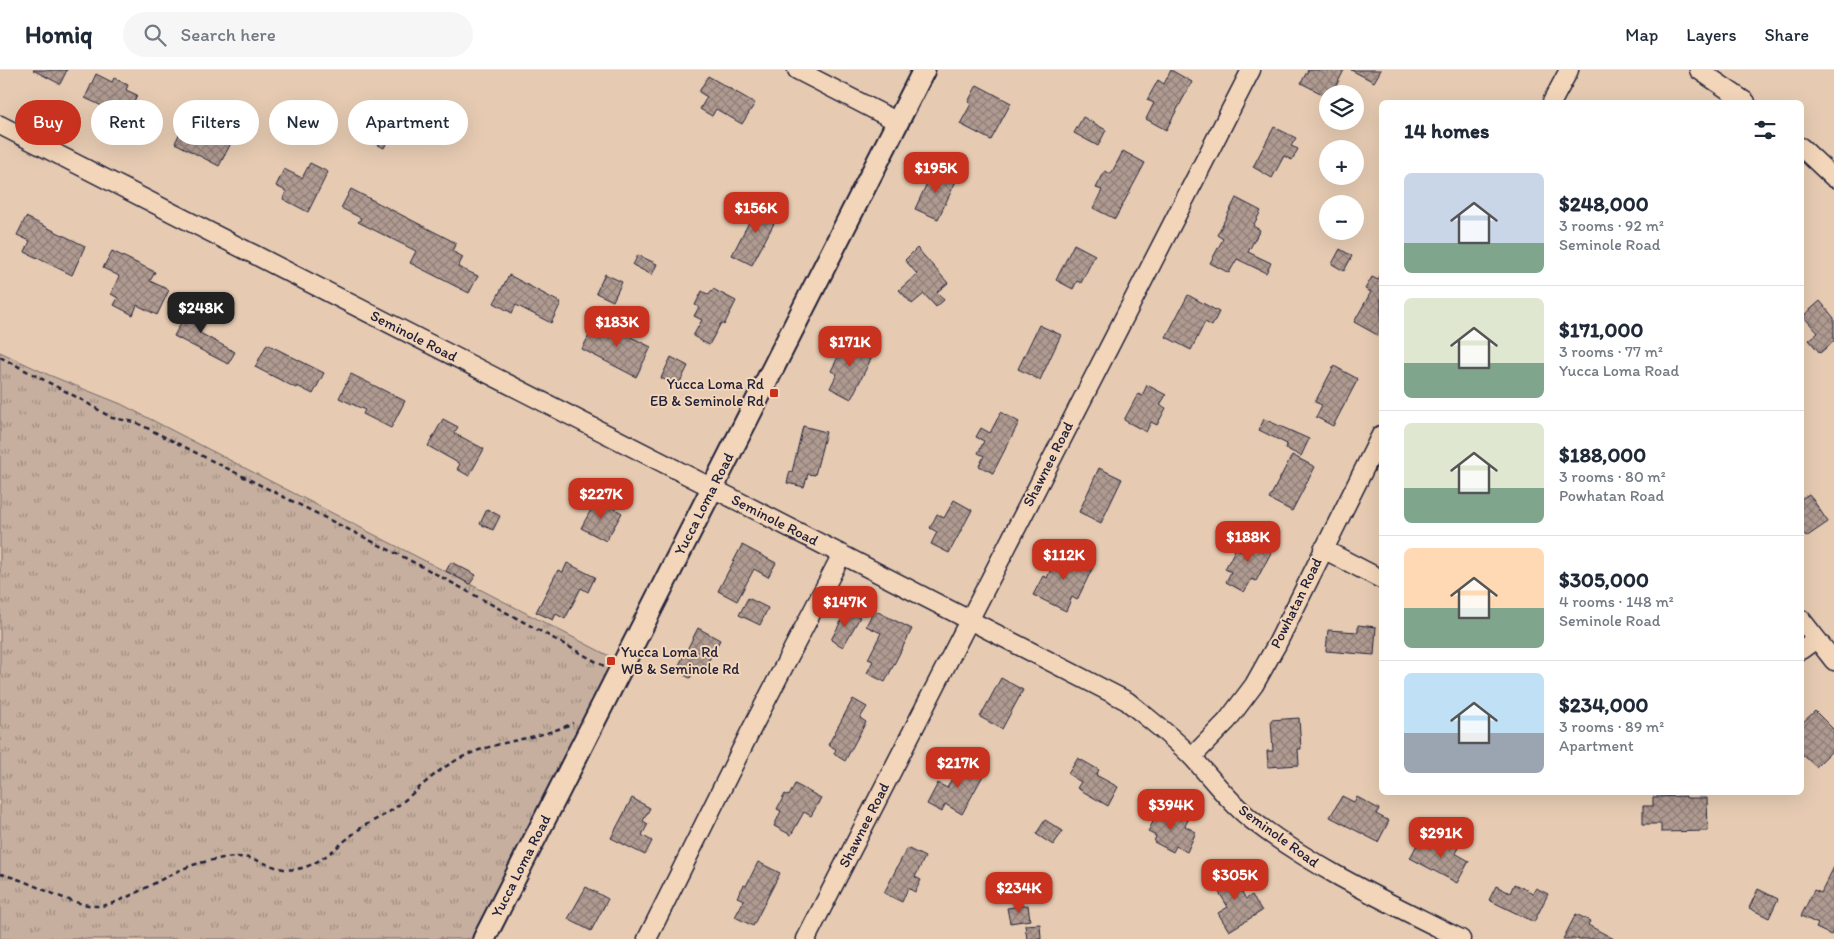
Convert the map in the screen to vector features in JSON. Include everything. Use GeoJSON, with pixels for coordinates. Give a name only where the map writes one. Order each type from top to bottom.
{"type":"FeatureCollection","features":[{"type":"Feature","properties":{"kind":"main road","name":"Yucca Loma Road"},"geometry":{"type":"LineString","coordinates":[[484,939],[924,70]]}},
{"type":"Feature","properties":{"kind":"street"},"geometry":{"type":"LineString","coordinates":[[797,70],[898,122]]}},
{"type":"Feature","properties":{"kind":"street","name":"Shawnee Road"},"geometry":{"type":"LineString","coordinates":[[806,939],[1250,70]]}},
{"type":"Feature","properties":{"kind":"street"},"geometry":{"type":"LineString","coordinates":[[1553,100],[1568,70]]}},
{"type":"Feature","properties":{"kind":"street"},"geometry":{"type":"LineString","coordinates":[[1699,70],[1743,100]]}},
{"type":"Feature","properties":{"kind":"street","name":"Seminole Road"},"geometry":{"type":"LineString","coordinates":[[0,126],[1127,701],[1192,757],[1217,786],[1252,820],[1290,847],[1341,878],[1461,939]]}},
{"type":"Feature","properties":{"kind":"street"},"geometry":{"type":"LineString","coordinates":[[1804,150],[1834,178]]}},
{"type":"Feature","properties":{"kind":"street","name":"Powhatan Road"},"geometry":{"type":"LineString","coordinates":[[1192,757],[1227,721],[1254,684],[1277,644],[1379,439]]}},
{"type":"Feature","properties":{"kind":"street"},"geometry":{"type":"LineString","coordinates":[[1323,549],[1379,578]]}},
{"type":"Feature","properties":{"kind":"street"},"geometry":{"type":"LineString","coordinates":[[647,939],[750,730],[842,554]]}},
{"type":"Feature","properties":{"kind":"street"},"geometry":{"type":"LineString","coordinates":[[1804,623],[1834,661]]}},
{"type":"Feature","properties":{"kind":"street"},"geometry":{"type":"LineString","coordinates":[[1804,648],[1816,639]]}},
{"type":"Feature","properties":{"kind":"path"},"geometry":{"type":"LineString","coordinates":[[0,357],[112,418],[135,422],[425,568],[618,674]]}},
{"type":"Feature","properties":{"kind":"path"},"geometry":{"type":"LineString","coordinates":[[0,874],[18,879],[78,903],[99,906],[130,896],[160,879],[210,860],[233,857],[249,858],[275,868],[296,869],[318,861],[358,829],[390,811],[455,761],[509,742],[560,729],[576,721]]}},
{"type":"Feature","properties":{"kind":"green space"},"geometry":{"type":"Polygon","coordinates":[[[0,352],[49,375],[121,404],[615,659],[471,939],[0,939],[0,352]]]}},
{"type":"Feature","properties":{"kind":"building"},"geometry":{"type":"Polygon","coordinates":[[[33,70],[67,70],[60,84],[33,70]]]}},
{"type":"Feature","properties":{"kind":"building"},"geometry":{"type":"Polygon","coordinates":[[[1171,70],[1192,82],[1166,130],[1146,119],[1154,103],[1147,100],[1158,80],[1164,84],[1171,70]]]}},
{"type":"Feature","properties":{"kind":"building"},"geometry":{"type":"Polygon","coordinates":[[[1308,70],[1344,70],[1336,85],[1319,85],[1319,92],[1301,83],[1308,70]]]}},
{"type":"Feature","properties":{"kind":"building"},"geometry":{"type":"Polygon","coordinates":[[[1351,70],[1381,70],[1374,82],[1351,70]]]}},
{"type":"Feature","properties":{"kind":"building"},"geometry":{"type":"Polygon","coordinates":[[[96,74],[112,82],[114,78],[128,85],[126,90],[137,95],[135,100],[91,101],[85,98],[96,74]]]}},
{"type":"Feature","properties":{"kind":"building"},"geometry":{"type":"Polygon","coordinates":[[[708,76],[755,103],[742,124],[716,109],[712,116],[700,109],[707,97],[699,92],[708,76]]]}},
{"type":"Feature","properties":{"kind":"building"},"geometry":{"type":"Polygon","coordinates":[[[977,85],[1011,103],[991,140],[960,124],[971,104],[968,102],[977,85]]]}},
{"type":"Feature","properties":{"kind":"building"},"geometry":{"type":"Polygon","coordinates":[[[1083,117],[1106,130],[1098,146],[1074,133],[1083,117]]]}},
{"type":"Feature","properties":{"kind":"building"},"geometry":{"type":"Polygon","coordinates":[[[1274,127],[1296,138],[1291,146],[1298,149],[1292,160],[1284,156],[1272,178],[1253,167],[1274,127]]]}},
{"type":"Feature","properties":{"kind":"building"},"geometry":{"type":"Polygon","coordinates":[[[179,145],[230,145],[219,166],[179,145]]]}},
{"type":"Feature","properties":{"kind":"building"},"geometry":{"type":"Polygon","coordinates":[[[1123,151],[1145,163],[1115,219],[1093,208],[1102,190],[1096,188],[1105,171],[1111,174],[1123,151]]]}},
{"type":"Feature","properties":{"kind":"building"},"geometry":{"type":"Polygon","coordinates":[[[310,163],[328,172],[308,212],[283,199],[286,191],[276,186],[284,169],[302,178],[310,163]]]}},
{"type":"Feature","properties":{"kind":"building"},"geometry":{"type":"Polygon","coordinates":[[[934,168],[957,179],[938,219],[915,209],[934,168]]]}},
{"type":"Feature","properties":{"kind":"building"},"geometry":{"type":"Polygon","coordinates":[[[351,189],[456,243],[452,251],[463,257],[458,267],[478,276],[469,293],[410,263],[416,251],[358,222],[361,218],[341,208],[351,189]]]}},
{"type":"Feature","properties":{"kind":"building"},"geometry":{"type":"Polygon","coordinates":[[[1236,198],[1261,211],[1253,226],[1260,230],[1248,252],[1271,263],[1266,273],[1237,259],[1229,273],[1210,263],[1223,239],[1217,235],[1236,198]]]}},
{"type":"Feature","properties":{"kind":"building"},"geometry":{"type":"Polygon","coordinates":[[[759,203],[779,214],[752,265],[732,255],[759,203]]]}},
{"type":"Feature","properties":{"kind":"building"},"geometry":{"type":"Polygon","coordinates":[[[26,217],[85,246],[72,275],[25,252],[30,241],[17,235],[26,217]]]}},
{"type":"Feature","properties":{"kind":"building"},"geometry":{"type":"Polygon","coordinates":[[[1074,244],[1095,255],[1081,283],[1077,281],[1073,289],[1056,280],[1074,244]]]}},
{"type":"Feature","properties":{"kind":"building"},"geometry":{"type":"Polygon","coordinates":[[[917,248],[948,283],[937,292],[944,300],[936,307],[924,294],[912,304],[899,290],[917,274],[905,260],[917,248]]]}},
{"type":"Feature","properties":{"kind":"building"},"geometry":{"type":"Polygon","coordinates":[[[1340,249],[1352,256],[1344,271],[1332,264],[1340,249]]]}},
{"type":"Feature","properties":{"kind":"building"},"geometry":{"type":"Polygon","coordinates":[[[112,251],[155,272],[150,281],[169,290],[157,315],[137,305],[133,315],[114,305],[118,298],[111,294],[119,276],[103,268],[112,251]]]}},
{"type":"Feature","properties":{"kind":"building"},"geometry":{"type":"Polygon","coordinates":[[[638,255],[657,264],[652,275],[633,265],[638,255]]]}},
{"type":"Feature","properties":{"kind":"building"},"geometry":{"type":"Polygon","coordinates":[[[605,274],[622,282],[613,301],[596,293],[605,274]]]}},
{"type":"Feature","properties":{"kind":"building"},"geometry":{"type":"Polygon","coordinates":[[[509,275],[561,303],[551,323],[516,305],[512,313],[494,303],[509,275]]]}},
{"type":"Feature","properties":{"kind":"building"},"geometry":{"type":"Polygon","coordinates":[[[1372,277],[1378,280],[1379,278],[1379,336],[1354,322],[1371,292],[1365,289],[1372,277]]]}},
{"type":"Feature","properties":{"kind":"building"},"geometry":{"type":"Polygon","coordinates":[[[713,289],[736,301],[724,325],[721,323],[709,345],[693,336],[702,320],[694,316],[699,307],[695,305],[702,291],[709,295],[713,289]]]}},
{"type":"Feature","properties":{"kind":"building"},"geometry":{"type":"Polygon","coordinates":[[[1188,295],[1219,312],[1212,326],[1205,322],[1191,350],[1166,337],[1188,295]]]}},
{"type":"Feature","properties":{"kind":"building"},"geometry":{"type":"Polygon","coordinates":[[[1820,301],[1834,318],[1834,341],[1820,353],[1809,340],[1818,333],[1804,315],[1820,301]]]}},
{"type":"Feature","properties":{"kind":"building"},"geometry":{"type":"Polygon","coordinates":[[[192,302],[211,312],[200,333],[235,352],[228,364],[174,336],[192,302]]]}},
{"type":"Feature","properties":{"kind":"building"},"geometry":{"type":"Polygon","coordinates":[[[597,320],[651,347],[636,377],[582,349],[597,320]]]}},
{"type":"Feature","properties":{"kind":"building"},"geometry":{"type":"Polygon","coordinates":[[[1039,325],[1061,335],[1040,380],[1018,369],[1039,325]]]}},
{"type":"Feature","properties":{"kind":"building"},"geometry":{"type":"Polygon","coordinates":[[[847,339],[874,353],[851,399],[830,388],[837,374],[831,371],[847,339]]]}},
{"type":"Feature","properties":{"kind":"building"},"geometry":{"type":"Polygon","coordinates":[[[267,344],[324,373],[313,394],[297,386],[296,388],[255,367],[267,344]]]}},
{"type":"Feature","properties":{"kind":"building"},"geometry":{"type":"Polygon","coordinates":[[[671,357],[688,366],[678,386],[661,378],[671,357]]]}},
{"type":"Feature","properties":{"kind":"building"},"geometry":{"type":"Polygon","coordinates":[[[1334,366],[1358,379],[1333,426],[1316,417],[1322,405],[1315,402],[1334,366]]]}},
{"type":"Feature","properties":{"kind":"building"},"geometry":{"type":"Polygon","coordinates":[[[351,374],[405,401],[391,428],[363,414],[365,410],[339,398],[351,374]]]}},
{"type":"Feature","properties":{"kind":"building"},"geometry":{"type":"Polygon","coordinates":[[[1147,385],[1166,395],[1160,405],[1166,408],[1157,425],[1151,422],[1146,432],[1124,420],[1138,394],[1142,396],[1147,385]]]}},
{"type":"Feature","properties":{"kind":"building"},"geometry":{"type":"Polygon","coordinates":[[[1001,412],[1019,422],[993,473],[979,466],[984,456],[978,453],[984,441],[976,437],[981,428],[990,433],[1001,412]]]}},
{"type":"Feature","properties":{"kind":"building"},"geometry":{"type":"Polygon","coordinates":[[[443,419],[458,427],[454,433],[484,449],[469,476],[457,469],[460,464],[428,446],[443,419]]]}},
{"type":"Feature","properties":{"kind":"building"},"geometry":{"type":"Polygon","coordinates":[[[1264,419],[1309,439],[1301,456],[1285,448],[1287,444],[1259,430],[1264,419]]]}},
{"type":"Feature","properties":{"kind":"building"},"geometry":{"type":"Polygon","coordinates":[[[803,426],[826,432],[815,475],[808,474],[804,487],[787,483],[790,471],[792,472],[803,426]]]}},
{"type":"Feature","properties":{"kind":"building"},"geometry":{"type":"Polygon","coordinates":[[[1292,455],[1315,467],[1292,511],[1269,499],[1292,455]]]}},
{"type":"Feature","properties":{"kind":"building"},"geometry":{"type":"Polygon","coordinates":[[[1099,468],[1122,479],[1101,523],[1079,512],[1099,468]]]}},
{"type":"Feature","properties":{"kind":"building"},"geometry":{"type":"Polygon","coordinates":[[[1809,494],[1828,522],[1806,537],[1804,534],[1804,497],[1809,494]]]}},
{"type":"Feature","properties":{"kind":"building"},"geometry":{"type":"Polygon","coordinates":[[[597,499],[622,513],[606,541],[581,528],[597,499]]]}},
{"type":"Feature","properties":{"kind":"building"},"geometry":{"type":"Polygon","coordinates":[[[954,500],[972,510],[949,553],[931,544],[937,532],[930,528],[937,514],[944,518],[954,500]]]}},
{"type":"Feature","properties":{"kind":"building"},"geometry":{"type":"Polygon","coordinates":[[[487,509],[500,516],[493,530],[480,524],[487,509]]]}},
{"type":"Feature","properties":{"kind":"building"},"geometry":{"type":"Polygon","coordinates":[[[1250,534],[1274,547],[1256,581],[1252,579],[1244,592],[1226,582],[1231,572],[1225,569],[1236,548],[1241,551],[1250,534]]]}},
{"type":"Feature","properties":{"kind":"building"},"geometry":{"type":"Polygon","coordinates":[[[742,545],[776,563],[768,577],[754,569],[737,601],[718,591],[742,545]]]}},
{"type":"Feature","properties":{"kind":"building"},"geometry":{"type":"Polygon","coordinates":[[[1059,551],[1093,567],[1077,600],[1072,597],[1066,611],[1033,595],[1043,576],[1047,578],[1059,551]]]}},
{"type":"Feature","properties":{"kind":"building"},"geometry":{"type":"Polygon","coordinates":[[[451,562],[476,575],[470,584],[446,571],[451,562]]]}},
{"type":"Feature","properties":{"kind":"building"},"geometry":{"type":"Polygon","coordinates":[[[567,563],[595,577],[588,592],[581,588],[565,619],[556,614],[553,620],[536,612],[558,570],[563,572],[567,563]]]}},
{"type":"Feature","properties":{"kind":"building"},"geometry":{"type":"Polygon","coordinates":[[[748,598],[768,608],[760,625],[739,615],[748,598]]]}},
{"type":"Feature","properties":{"kind":"building"},"geometry":{"type":"Polygon","coordinates":[[[847,610],[860,617],[843,647],[831,640],[847,610]]]}},
{"type":"Feature","properties":{"kind":"building"},"geometry":{"type":"Polygon","coordinates":[[[874,610],[912,629],[885,682],[867,673],[873,661],[868,659],[881,633],[866,626],[874,610]]]}},
{"type":"Feature","properties":{"kind":"building"},"geometry":{"type":"Polygon","coordinates":[[[1358,625],[1376,627],[1374,655],[1326,651],[1328,630],[1358,632],[1358,625]]]}},
{"type":"Feature","properties":{"kind":"building"},"geometry":{"type":"Polygon","coordinates":[[[698,628],[720,640],[703,671],[696,667],[690,678],[676,671],[698,628]]]}},
{"type":"Feature","properties":{"kind":"building"},"geometry":{"type":"Polygon","coordinates":[[[1001,678],[1023,690],[1002,729],[980,717],[1001,678]]]}},
{"type":"Feature","properties":{"kind":"building"},"geometry":{"type":"Polygon","coordinates":[[[853,699],[867,707],[860,718],[866,722],[845,761],[834,754],[836,749],[828,745],[853,699]]]}},
{"type":"Feature","properties":{"kind":"building"},"geometry":{"type":"Polygon","coordinates":[[[1815,711],[1834,730],[1834,749],[1816,767],[1804,756],[1804,721],[1815,711]]]}},
{"type":"Feature","properties":{"kind":"building"},"geometry":{"type":"Polygon","coordinates":[[[1299,718],[1301,749],[1298,749],[1299,765],[1268,767],[1267,751],[1273,751],[1271,720],[1299,718]]]}},
{"type":"Feature","properties":{"kind":"building"},"geometry":{"type":"Polygon","coordinates":[[[1078,758],[1099,770],[1096,775],[1118,787],[1108,806],[1077,788],[1081,782],[1068,774],[1078,758]]]}},
{"type":"Feature","properties":{"kind":"building"},"geometry":{"type":"Polygon","coordinates":[[[962,760],[985,772],[962,814],[945,804],[942,812],[927,804],[938,783],[947,788],[962,760]]]}},
{"type":"Feature","properties":{"kind":"building"},"geometry":{"type":"Polygon","coordinates":[[[795,784],[821,798],[811,816],[804,812],[791,835],[774,826],[781,811],[777,809],[785,794],[789,796],[795,784]]]}},
{"type":"Feature","properties":{"kind":"building"},"geometry":{"type":"Polygon","coordinates":[[[1342,796],[1354,802],[1357,797],[1379,809],[1376,814],[1389,821],[1378,842],[1330,817],[1342,796]]]}},
{"type":"Feature","properties":{"kind":"building"},"geometry":{"type":"Polygon","coordinates":[[[1686,796],[1686,798],[1707,798],[1708,831],[1661,832],[1661,824],[1643,824],[1643,806],[1653,806],[1653,797],[1686,796]]]}},
{"type":"Feature","properties":{"kind":"building"},"geometry":{"type":"Polygon","coordinates":[[[632,798],[650,808],[643,821],[648,824],[642,835],[652,841],[645,855],[611,838],[632,798]]]}},
{"type":"Feature","properties":{"kind":"building"},"geometry":{"type":"Polygon","coordinates":[[[1160,807],[1188,820],[1185,826],[1196,832],[1187,852],[1176,846],[1173,852],[1154,842],[1156,836],[1148,832],[1160,807]]]}},
{"type":"Feature","properties":{"kind":"building"},"geometry":{"type":"Polygon","coordinates":[[[1045,820],[1063,831],[1053,845],[1036,834],[1045,820]]]}},
{"type":"Feature","properties":{"kind":"building"},"geometry":{"type":"Polygon","coordinates":[[[1420,839],[1439,848],[1443,840],[1458,848],[1455,853],[1469,861],[1457,883],[1410,858],[1420,839]]]}},
{"type":"Feature","properties":{"kind":"building"},"geometry":{"type":"Polygon","coordinates":[[[907,848],[925,857],[915,877],[921,880],[915,892],[908,888],[902,902],[884,893],[907,848]]]}},
{"type":"Feature","properties":{"kind":"building"},"geometry":{"type":"Polygon","coordinates":[[[758,862],[780,873],[753,926],[735,917],[744,900],[737,897],[744,885],[746,886],[758,862]]]}},
{"type":"Feature","properties":{"kind":"building"},"geometry":{"type":"Polygon","coordinates":[[[1225,864],[1246,899],[1252,895],[1262,911],[1229,931],[1218,913],[1228,907],[1217,889],[1222,886],[1213,871],[1225,864]]]}},
{"type":"Feature","properties":{"kind":"building"},"geometry":{"type":"Polygon","coordinates":[[[1834,867],[1834,928],[1831,935],[1816,928],[1818,924],[1801,916],[1814,890],[1821,893],[1834,867]]]}},
{"type":"Feature","properties":{"kind":"building"},"geometry":{"type":"Polygon","coordinates":[[[1514,884],[1533,893],[1536,888],[1548,894],[1534,922],[1489,900],[1496,886],[1510,893],[1514,884]]]}},
{"type":"Feature","properties":{"kind":"building"},"geometry":{"type":"Polygon","coordinates":[[[586,887],[608,899],[591,931],[568,919],[586,887]]]}},
{"type":"Feature","properties":{"kind":"building"},"geometry":{"type":"Polygon","coordinates":[[[1758,889],[1778,899],[1769,918],[1749,908],[1758,889]]]}},
{"type":"Feature","properties":{"kind":"building"},"geometry":{"type":"Polygon","coordinates":[[[1028,905],[1030,920],[1010,923],[1007,908],[1028,905]]]}},
{"type":"Feature","properties":{"kind":"building"},"geometry":{"type":"Polygon","coordinates":[[[1576,914],[1590,921],[1588,925],[1614,939],[1563,939],[1576,914]]]}},
{"type":"Feature","properties":{"kind":"building"},"geometry":{"type":"Polygon","coordinates":[[[1040,924],[1041,939],[1027,939],[1025,925],[1040,924]]]}},
{"type":"Feature","properties":{"kind":"place","name":"Yucca Loma Rd EB & Seminole Rd"},"geometry":{"type":"Point","coordinates":[774,393]}},
{"type":"Feature","properties":{"kind":"place","name":"Yucca Loma Rd WB & Seminole Rd"},"geometry":{"type":"Point","coordinates":[611,661]}}]}
